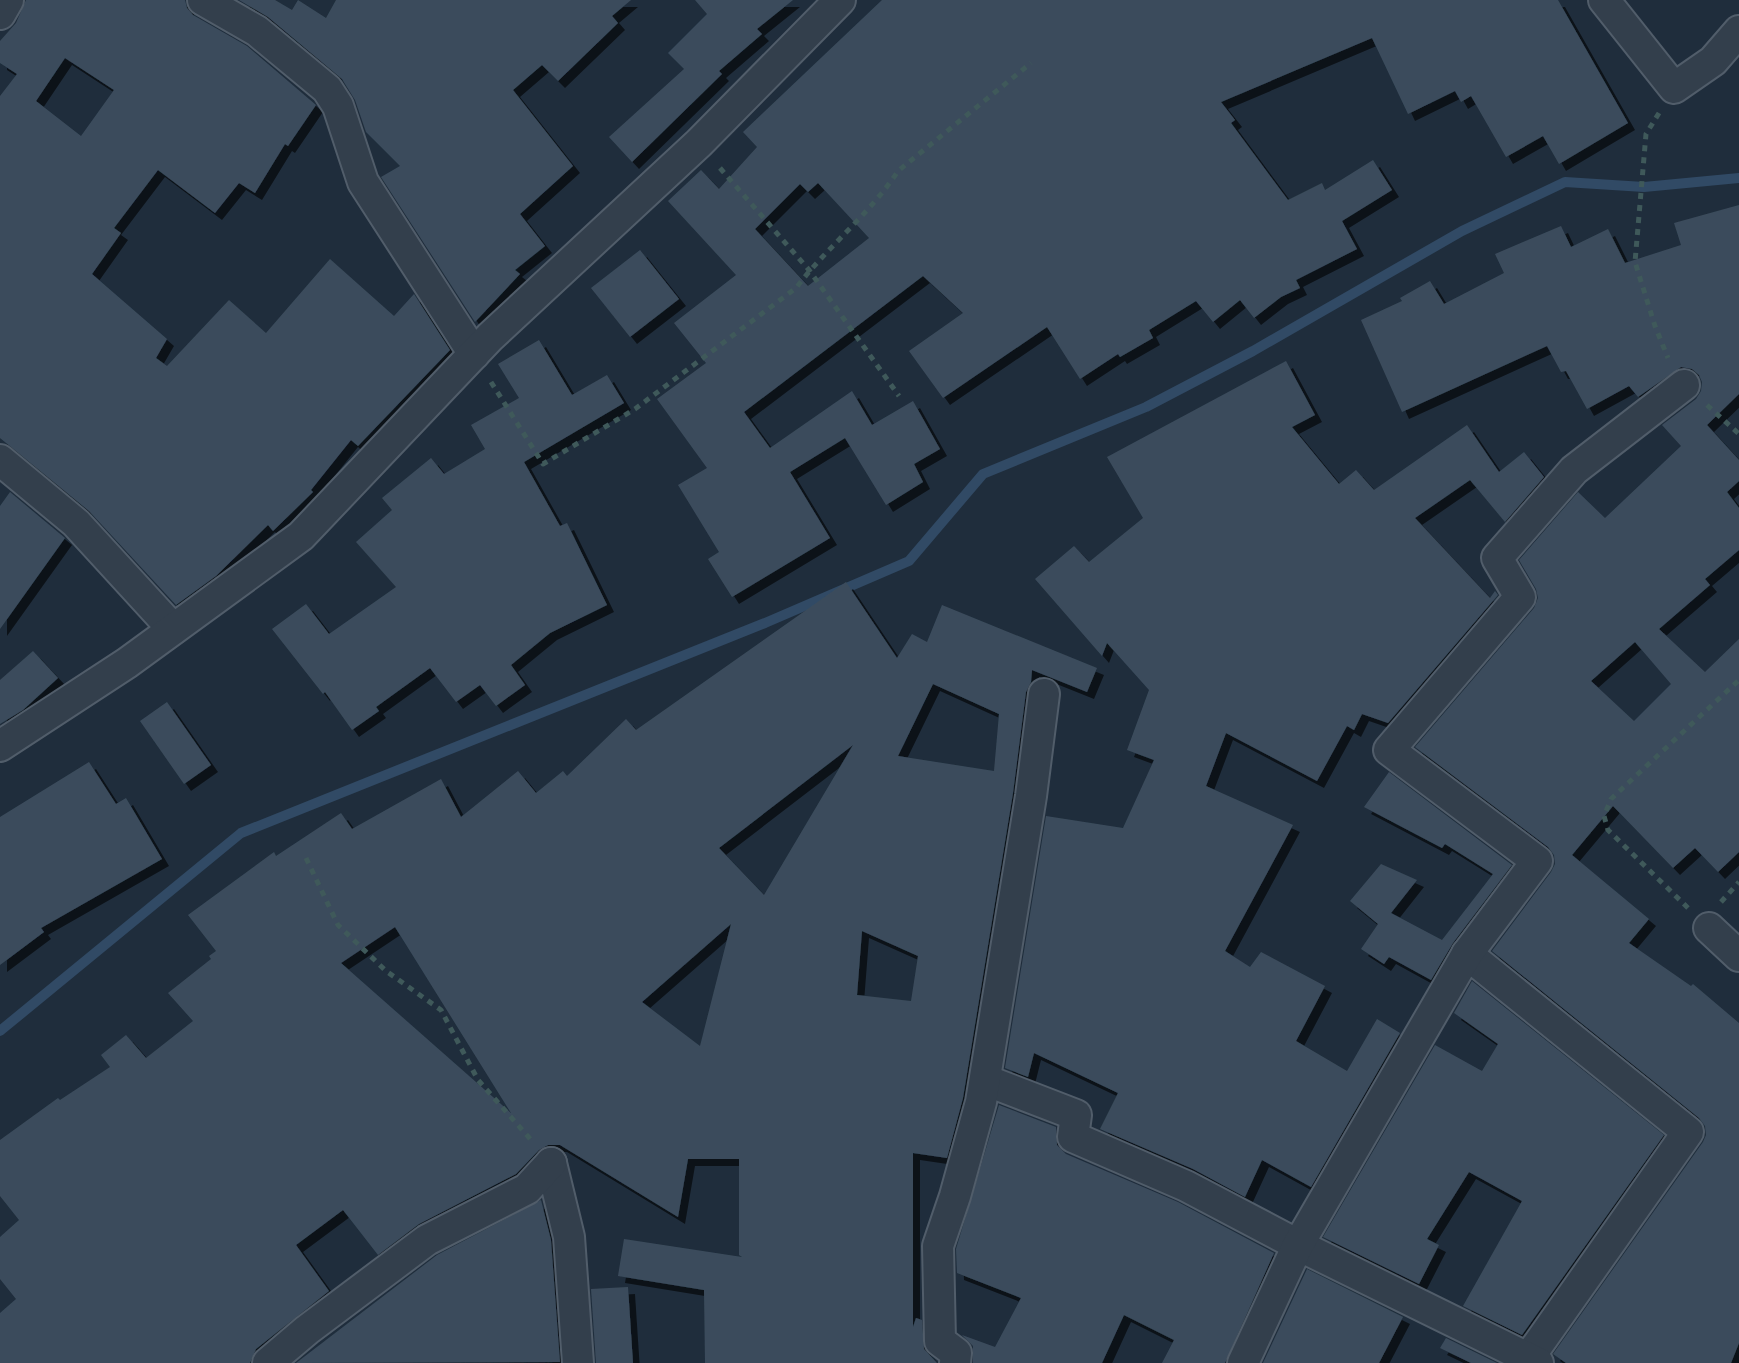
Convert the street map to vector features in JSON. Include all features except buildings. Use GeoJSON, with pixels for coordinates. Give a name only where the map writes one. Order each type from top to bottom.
{"type":"FeatureCollection","features":[{"type":"Feature","properties":{"kind":"street"},"geometry":{"type":"LineString","coordinates":[[0,14],[8,0]]}},
{"type":"Feature","properties":{"kind":"street"},"geometry":{"type":"LineString","coordinates":[[203,0],[257,31],[327,89],[338,106],[363,182],[474,354]]}},
{"type":"Feature","properties":{"kind":"street"},"geometry":{"type":"LineString","coordinates":[[0,746],[173,629],[301,536],[474,354],[699,143],[840,0]]}},
{"type":"Feature","properties":{"kind":"street"},"geometry":{"type":"LineString","coordinates":[[1604,0],[1674,88],[1713,61],[1739,31]]}},
{"type":"Feature","properties":{"kind":"street"},"geometry":{"type":"LineString","coordinates":[[1243,1363],[1298,1245],[1467,954],[1537,861],[1389,750],[1520,597],[1497,558],[1574,470],[1684,385]]}},
{"type":"Feature","properties":{"kind":"street"},"geometry":{"type":"LineString","coordinates":[[0,460],[76,523],[173,629]]}},
{"type":"Feature","properties":{"kind":"street"},"geometry":{"type":"LineString","coordinates":[[955,1363],[956,1353],[940,1341],[938,1246],[963,1169],[985,1080],[1031,796],[1044,694]]}},
{"type":"Feature","properties":{"kind":"street"},"geometry":{"type":"LineString","coordinates":[[1709,928],[1739,956]]}},
{"type":"Feature","properties":{"kind":"street"},"geometry":{"type":"LineString","coordinates":[[985,1080],[1076,1115],[1073,1137],[1186,1186],[1531,1361],[1688,1132],[1467,954]]}},
{"type":"Feature","properties":{"kind":"street"},"geometry":{"type":"LineString","coordinates":[[268,1363],[427,1240],[527,1189],[551,1163]]}},
{"type":"Feature","properties":{"kind":"street"},"geometry":{"type":"LineString","coordinates":[[551,1163],[569,1237],[578,1363]]}},
{"type":"Feature","properties":{"kind":"path"},"geometry":{"type":"LineString","coordinates":[[474,354],[543,464],[635,409],[796,288],[809,270],[887,189],[898,171],[1031,63]]}},
{"type":"Feature","properties":{"kind":"path"},"geometry":{"type":"LineString","coordinates":[[1646,134],[1635,262],[1642,288],[1662,345],[1684,385],[1739,434]]}},
{"type":"Feature","properties":{"kind":"path"},"geometry":{"type":"LineString","coordinates":[[699,143],[809,270],[899,396]]}},
{"type":"Feature","properties":{"kind":"path"},"geometry":{"type":"LineString","coordinates":[[1709,928],[1608,830],[1604,816],[1611,799],[1739,680]]}},
{"type":"Feature","properties":{"kind":"path"},"geometry":{"type":"LineString","coordinates":[[306,858],[338,925],[386,971],[441,1010],[478,1080],[551,1163]]}},
{"type":"Feature","properties":{"kind":"waterway"},"geometry":{"type":"LineString","coordinates":[[0,1031],[241,833],[765,623],[909,561],[983,474],[1146,407],[1253,351],[1462,231],[1565,182],[1644,187],[1739,178]]}}]}
